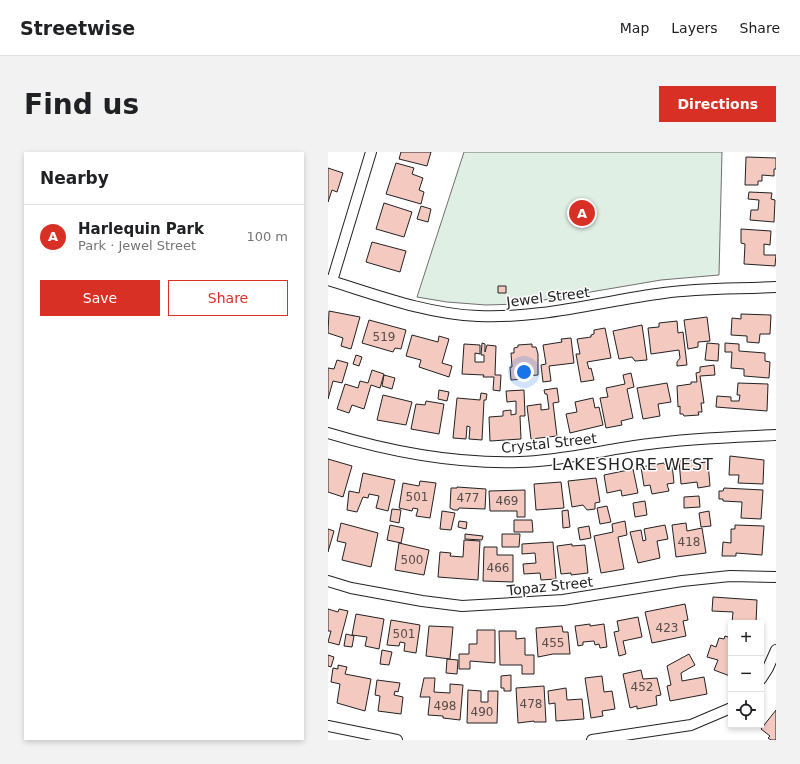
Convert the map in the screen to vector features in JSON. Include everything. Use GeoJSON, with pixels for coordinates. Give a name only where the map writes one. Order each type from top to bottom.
{"type":"FeatureCollection","features":[{"type":"Feature","properties":{"kind":"street"},"geometry":{"type":"LineString","coordinates":[[330,281],[371,152]]}},
{"type":"Feature","properties":{"kind":"street","name":"Jewel Street"},"geometry":{"type":"LineString","coordinates":[[330,281],[430,310],[476,316],[509,317],[570,309],[665,292],[776,288]]}},
{"type":"Feature","properties":{"kind":"street","name":"Crystal Street"},"geometry":{"type":"LineString","coordinates":[[328,433],[371,446],[422,456],[452,461],[482,462],[521,462],[566,458],[648,444],[708,438],[776,435]]}},
{"type":"Feature","properties":{"kind":"street","name":"Topaz Street"},"geometry":{"type":"LineString","coordinates":[[328,581],[351,588],[422,601],[462,606],[564,600],[682,581],[724,577],[776,577]]}},
{"type":"Feature","properties":{"kind":"street"},"geometry":{"type":"LineString","coordinates":[[764,674],[776,650]]}},
{"type":"Feature","properties":{"kind":"street"},"geometry":{"type":"LineString","coordinates":[[592,740],[662,735],[691,725],[728,709]]}},
{"type":"Feature","properties":{"kind":"street"},"geometry":{"type":"LineString","coordinates":[[328,726],[397,740]]}},
{"type":"Feature","properties":{"kind":"green space"},"geometry":{"type":"Polygon","coordinates":[[[464,152],[722,152],[719,275],[661,280],[520,304],[486,305],[447,302],[417,297],[464,152]]]}},
{"type":"Feature","properties":{"kind":"building"},"geometry":{"type":"Polygon","coordinates":[[[401,152],[431,152],[427,166],[399,159],[401,152]]]}},
{"type":"Feature","properties":{"kind":"building"},"geometry":{"type":"Polygon","coordinates":[[[746,157],[776,158],[776,169],[774,169],[774,176],[762,175],[762,181],[758,181],[758,185],[745,185],[746,157]]]}},
{"type":"Feature","properties":{"kind":"building"},"geometry":{"type":"Polygon","coordinates":[[[396,163],[414,168],[412,174],[423,178],[419,190],[424,192],[421,204],[386,194],[396,163]]]}},
{"type":"Feature","properties":{"kind":"building"},"geometry":{"type":"Polygon","coordinates":[[[328,168],[343,173],[337,192],[332,190],[328,202],[328,168]]]}},
{"type":"Feature","properties":{"kind":"building"},"geometry":{"type":"Polygon","coordinates":[[[749,192],[772,193],[771,199],[775,200],[774,222],[750,220],[751,210],[758,210],[759,200],[748,199],[749,192]]]}},
{"type":"Feature","properties":{"kind":"building"},"geometry":{"type":"Polygon","coordinates":[[[384,203],[412,212],[404,237],[376,229],[384,203]]]}},
{"type":"Feature","properties":{"kind":"building"},"geometry":{"type":"Polygon","coordinates":[[[421,206],[431,209],[428,222],[417,219],[421,206]]]}},
{"type":"Feature","properties":{"kind":"building"},"geometry":{"type":"Polygon","coordinates":[[[741,229],[771,231],[770,245],[764,244],[764,255],[776,255],[775,266],[744,264],[745,244],[741,243],[741,229]]]}},
{"type":"Feature","properties":{"kind":"building"},"geometry":{"type":"Polygon","coordinates":[[[372,242],[406,251],[400,272],[366,262],[372,242]]]}},
{"type":"Feature","properties":{"kind":"building"},"geometry":{"type":"Polygon","coordinates":[[[498,286],[506,286],[506,293],[498,293],[498,286]]]}},
{"type":"Feature","properties":{"kind":"building"},"geometry":{"type":"Polygon","coordinates":[[[329,311],[360,317],[351,349],[341,346],[343,338],[328,333],[329,311]]]}},
{"type":"Feature","properties":{"kind":"building"},"geometry":{"type":"Polygon","coordinates":[[[741,314],[771,315],[770,334],[760,334],[759,343],[747,342],[747,336],[731,335],[732,318],[741,319],[741,314]]]}},
{"type":"Feature","properties":{"kind":"building"},"geometry":{"type":"Polygon","coordinates":[[[707,317],[710,341],[698,342],[698,347],[688,349],[684,320],[707,317]]]}},
{"type":"Feature","properties":{"kind":"building"},"geometry":{"type":"Polygon","coordinates":[[[369,320],[406,330],[401,349],[395,348],[393,352],[362,343],[369,320]]]}},
{"type":"Feature","properties":{"kind":"building"},"geometry":{"type":"Polygon","coordinates":[[[677,321],[678,333],[683,332],[687,365],[677,366],[677,362],[680,358],[679,350],[651,354],[648,328],[659,327],[659,323],[677,321]]]}},
{"type":"Feature","properties":{"kind":"building"},"geometry":{"type":"Polygon","coordinates":[[[642,325],[647,360],[635,361],[632,357],[619,359],[613,331],[642,325]]]}},
{"type":"Feature","properties":{"kind":"building"},"geometry":{"type":"Polygon","coordinates":[[[605,328],[611,358],[587,362],[589,369],[591,368],[594,380],[581,382],[576,354],[580,354],[577,339],[591,337],[591,335],[594,334],[594,330],[605,328]]]}},
{"type":"Feature","properties":{"kind":"building"},"geometry":{"type":"Polygon","coordinates":[[[412,335],[438,342],[439,336],[449,339],[442,363],[452,366],[449,377],[419,367],[421,360],[406,356],[412,335]]]}},
{"type":"Feature","properties":{"kind":"building"},"geometry":{"type":"Polygon","coordinates":[[[571,338],[574,363],[549,366],[551,381],[543,382],[541,365],[546,364],[543,345],[562,342],[561,339],[571,338]]]}},
{"type":"Feature","properties":{"kind":"building"},"geometry":{"type":"Polygon","coordinates":[[[482,343],[485,344],[485,352],[487,345],[496,346],[495,375],[501,375],[500,391],[493,390],[494,377],[462,374],[464,344],[480,345],[480,354],[475,353],[475,362],[484,362],[484,355],[481,355],[482,343]]]}},
{"type":"Feature","properties":{"kind":"building"},"geometry":{"type":"Polygon","coordinates":[[[707,343],[719,344],[718,361],[705,360],[707,343]]]}},
{"type":"Feature","properties":{"kind":"building"},"geometry":{"type":"Polygon","coordinates":[[[725,343],[739,344],[739,351],[765,353],[765,361],[770,362],[769,378],[744,376],[744,369],[731,368],[732,352],[725,352],[725,343]]]}},
{"type":"Feature","properties":{"kind":"building"},"geometry":{"type":"Polygon","coordinates":[[[532,344],[532,347],[536,347],[538,354],[538,375],[524,376],[525,379],[511,380],[511,353],[514,353],[514,348],[518,347],[518,345],[532,344]]]}},
{"type":"Feature","properties":{"kind":"building"},"geometry":{"type":"Polygon","coordinates":[[[356,355],[362,357],[359,366],[353,364],[356,355]]]}},
{"type":"Feature","properties":{"kind":"building"},"geometry":{"type":"Polygon","coordinates":[[[337,360],[348,363],[342,383],[333,381],[328,399],[328,368],[334,369],[337,360]]]}},
{"type":"Feature","properties":{"kind":"building"},"geometry":{"type":"Polygon","coordinates":[[[714,365],[715,375],[700,376],[704,403],[701,403],[702,412],[698,412],[699,415],[684,416],[683,414],[680,414],[680,406],[678,407],[677,386],[697,382],[696,373],[700,372],[700,367],[714,365]]]}},
{"type":"Feature","properties":{"kind":"building"},"geometry":{"type":"Polygon","coordinates":[[[372,370],[384,374],[380,388],[371,385],[364,409],[352,405],[349,413],[337,409],[345,384],[358,388],[360,381],[368,383],[372,370]]]}},
{"type":"Feature","properties":{"kind":"building"},"geometry":{"type":"Polygon","coordinates":[[[631,373],[634,387],[627,389],[633,418],[621,421],[622,425],[606,428],[600,398],[608,397],[606,388],[625,384],[623,375],[631,373]]]}},
{"type":"Feature","properties":{"kind":"building"},"geometry":{"type":"Polygon","coordinates":[[[384,375],[395,378],[392,389],[382,386],[384,375]]]}},
{"type":"Feature","properties":{"kind":"building"},"geometry":{"type":"Polygon","coordinates":[[[667,383],[671,402],[658,404],[660,416],[643,419],[637,388],[667,383]]]}},
{"type":"Feature","properties":{"kind":"building"},"geometry":{"type":"Polygon","coordinates":[[[738,383],[768,384],[767,411],[716,407],[717,396],[731,397],[731,401],[739,401],[740,395],[737,395],[738,383]]]}},
{"type":"Feature","properties":{"kind":"building"},"geometry":{"type":"Polygon","coordinates":[[[557,388],[559,402],[553,403],[557,436],[531,439],[527,406],[541,404],[541,410],[549,409],[547,394],[545,394],[544,390],[557,388]]]}},
{"type":"Feature","properties":{"kind":"building"},"geometry":{"type":"Polygon","coordinates":[[[439,390],[449,392],[447,401],[438,399],[439,390]]]}},
{"type":"Feature","properties":{"kind":"building"},"geometry":{"type":"Polygon","coordinates":[[[524,390],[525,416],[520,416],[521,439],[490,441],[489,417],[503,416],[503,411],[511,410],[511,415],[516,414],[516,401],[507,402],[506,391],[524,390]]]}},
{"type":"Feature","properties":{"kind":"building"},"geometry":{"type":"Polygon","coordinates":[[[481,393],[487,394],[486,400],[484,400],[482,440],[469,439],[470,427],[467,426],[466,439],[453,438],[457,398],[480,400],[481,393]]]}},
{"type":"Feature","properties":{"kind":"building"},"geometry":{"type":"Polygon","coordinates":[[[383,395],[412,402],[406,425],[377,420],[383,395]]]}},
{"type":"Feature","properties":{"kind":"building"},"geometry":{"type":"Polygon","coordinates":[[[593,398],[595,408],[599,407],[603,425],[570,433],[566,414],[577,412],[575,402],[593,398]]]}},
{"type":"Feature","properties":{"kind":"building"},"geometry":{"type":"Polygon","coordinates":[[[426,401],[444,404],[439,434],[411,429],[416,404],[425,405],[426,401]]]}},
{"type":"Feature","properties":{"kind":"building"},"geometry":{"type":"Polygon","coordinates":[[[730,456],[764,460],[763,484],[738,483],[739,475],[729,475],[730,456]]]}},
{"type":"Feature","properties":{"kind":"building"},"geometry":{"type":"Polygon","coordinates":[[[328,459],[352,466],[343,497],[328,492],[328,459]]]}},
{"type":"Feature","properties":{"kind":"building"},"geometry":{"type":"Polygon","coordinates":[[[695,460],[695,463],[708,462],[710,486],[698,488],[697,482],[681,484],[679,461],[695,460]]]}},
{"type":"Feature","properties":{"kind":"building"},"geometry":{"type":"Polygon","coordinates":[[[664,463],[665,465],[672,464],[674,483],[667,484],[669,491],[652,494],[650,485],[644,486],[641,467],[664,463]]]}},
{"type":"Feature","properties":{"kind":"building"},"geometry":{"type":"Polygon","coordinates":[[[633,469],[638,493],[622,496],[621,490],[607,493],[604,475],[633,469]]]}},
{"type":"Feature","properties":{"kind":"building"},"geometry":{"type":"Polygon","coordinates":[[[363,473],[395,480],[388,511],[376,508],[379,496],[369,494],[368,498],[363,497],[357,512],[347,510],[349,491],[359,493],[363,473]]]}},
{"type":"Feature","properties":{"kind":"building"},"geometry":{"type":"Polygon","coordinates":[[[596,478],[600,502],[595,503],[595,509],[587,510],[583,505],[572,507],[568,481],[596,478]]]}},
{"type":"Feature","properties":{"kind":"building"},"geometry":{"type":"Polygon","coordinates":[[[420,481],[436,483],[430,518],[416,516],[418,509],[413,508],[412,511],[399,508],[403,483],[419,486],[420,481]]]}},
{"type":"Feature","properties":{"kind":"building"},"geometry":{"type":"Polygon","coordinates":[[[561,482],[564,508],[536,510],[534,484],[561,482]]]}},
{"type":"Feature","properties":{"kind":"building"},"geometry":{"type":"Polygon","coordinates":[[[451,488],[486,489],[485,509],[459,508],[458,510],[454,510],[450,508],[451,488]]]}},
{"type":"Feature","properties":{"kind":"building"},"geometry":{"type":"Polygon","coordinates":[[[724,488],[763,490],[761,519],[741,518],[742,502],[723,501],[723,499],[719,499],[719,491],[723,491],[724,488]]]}},
{"type":"Feature","properties":{"kind":"building"},"geometry":{"type":"Polygon","coordinates":[[[525,490],[525,517],[517,517],[517,511],[490,511],[489,491],[525,490]]]}},
{"type":"Feature","properties":{"kind":"building"},"geometry":{"type":"Polygon","coordinates":[[[699,496],[700,507],[684,508],[684,497],[699,496]]]}},
{"type":"Feature","properties":{"kind":"building"},"geometry":{"type":"Polygon","coordinates":[[[645,501],[647,515],[635,517],[633,503],[645,501]]]}},
{"type":"Feature","properties":{"kind":"building"},"geometry":{"type":"Polygon","coordinates":[[[607,506],[611,522],[600,524],[597,508],[607,506]]]}},
{"type":"Feature","properties":{"kind":"building"},"geometry":{"type":"Polygon","coordinates":[[[392,509],[401,510],[399,523],[390,521],[392,509]]]}},
{"type":"Feature","properties":{"kind":"building"},"geometry":{"type":"Polygon","coordinates":[[[568,510],[570,527],[563,528],[562,511],[568,510]]]}},
{"type":"Feature","properties":{"kind":"building"},"geometry":{"type":"Polygon","coordinates":[[[442,511],[455,513],[451,530],[440,529],[442,511]]]}},
{"type":"Feature","properties":{"kind":"building"},"geometry":{"type":"Polygon","coordinates":[[[709,511],[711,526],[701,527],[699,513],[709,511]]]}},
{"type":"Feature","properties":{"kind":"building"},"geometry":{"type":"Polygon","coordinates":[[[514,520],[532,520],[533,532],[514,532],[514,520]]]}},
{"type":"Feature","properties":{"kind":"building"},"geometry":{"type":"Polygon","coordinates":[[[459,521],[467,522],[466,529],[458,527],[459,521]]]}},
{"type":"Feature","properties":{"kind":"building"},"geometry":{"type":"Polygon","coordinates":[[[625,521],[627,535],[618,537],[624,569],[601,573],[594,536],[613,532],[612,524],[625,521]]]}},
{"type":"Feature","properties":{"kind":"building"},"geometry":{"type":"Polygon","coordinates":[[[341,523],[378,533],[371,567],[342,560],[346,543],[337,541],[341,523]]]}},
{"type":"Feature","properties":{"kind":"building"},"geometry":{"type":"Polygon","coordinates":[[[686,523],[687,531],[702,528],[706,553],[676,557],[672,525],[686,523]]]}},
{"type":"Feature","properties":{"kind":"building"},"geometry":{"type":"Polygon","coordinates":[[[390,525],[404,528],[401,543],[387,540],[390,525]]]}},
{"type":"Feature","properties":{"kind":"building"},"geometry":{"type":"Polygon","coordinates":[[[665,525],[668,539],[657,541],[660,558],[638,563],[630,532],[641,530],[643,541],[646,540],[644,529],[665,525]]]}},
{"type":"Feature","properties":{"kind":"building"},"geometry":{"type":"Polygon","coordinates":[[[735,525],[764,526],[762,555],[736,553],[736,556],[722,556],[723,542],[731,543],[731,529],[735,529],[735,525]]]}},
{"type":"Feature","properties":{"kind":"building"},"geometry":{"type":"Polygon","coordinates":[[[589,526],[591,538],[580,540],[578,528],[589,526]]]}},
{"type":"Feature","properties":{"kind":"building"},"geometry":{"type":"Polygon","coordinates":[[[328,529],[334,531],[328,552],[328,529]]]}},
{"type":"Feature","properties":{"kind":"building"},"geometry":{"type":"Polygon","coordinates":[[[465,534],[483,536],[482,540],[465,539],[465,534]]]}},
{"type":"Feature","properties":{"kind":"building"},"geometry":{"type":"Polygon","coordinates":[[[502,534],[520,534],[519,547],[502,547],[502,534]]]}},
{"type":"Feature","properties":{"kind":"building"},"geometry":{"type":"Polygon","coordinates":[[[464,540],[480,541],[478,580],[438,577],[440,552],[451,553],[450,556],[463,557],[464,540]]]}},
{"type":"Feature","properties":{"kind":"building"},"geometry":{"type":"Polygon","coordinates":[[[553,542],[556,579],[541,580],[540,573],[524,574],[523,564],[536,563],[535,553],[522,554],[522,544],[553,542]]]}},
{"type":"Feature","properties":{"kind":"building"},"geometry":{"type":"Polygon","coordinates":[[[399,543],[429,550],[424,575],[395,570],[399,543]]]}},
{"type":"Feature","properties":{"kind":"building"},"geometry":{"type":"Polygon","coordinates":[[[572,544],[572,546],[585,545],[588,573],[571,575],[571,573],[561,574],[557,546],[572,544]]]}},
{"type":"Feature","properties":{"kind":"building"},"geometry":{"type":"Polygon","coordinates":[[[484,547],[497,547],[497,555],[513,555],[513,582],[483,581],[484,547]]]}},
{"type":"Feature","properties":{"kind":"building"},"geometry":{"type":"Polygon","coordinates":[[[713,597],[757,600],[756,620],[732,620],[733,612],[712,611],[713,597]]]}},
{"type":"Feature","properties":{"kind":"building"},"geometry":{"type":"Polygon","coordinates":[[[685,604],[688,620],[683,621],[686,636],[652,643],[645,612],[685,604]]]}},
{"type":"Feature","properties":{"kind":"building"},"geometry":{"type":"Polygon","coordinates":[[[328,609],[338,612],[339,609],[348,611],[339,645],[328,642],[331,631],[328,631],[328,609]]]}},
{"type":"Feature","properties":{"kind":"building"},"geometry":{"type":"Polygon","coordinates":[[[356,614],[384,619],[379,649],[365,646],[367,637],[352,635],[356,614]]]}},
{"type":"Feature","properties":{"kind":"building"},"geometry":{"type":"Polygon","coordinates":[[[638,617],[642,637],[623,641],[626,654],[619,656],[614,632],[619,631],[617,621],[638,617]]]}},
{"type":"Feature","properties":{"kind":"building"},"geometry":{"type":"Polygon","coordinates":[[[391,620],[420,625],[416,653],[404,651],[405,643],[400,642],[399,646],[387,645],[391,620]]]}},
{"type":"Feature","properties":{"kind":"building"},"geometry":{"type":"Polygon","coordinates":[[[590,624],[590,626],[604,624],[607,647],[600,648],[599,644],[595,645],[594,641],[583,642],[583,645],[578,646],[575,626],[590,624]]]}},
{"type":"Feature","properties":{"kind":"building"},"geometry":{"type":"Polygon","coordinates":[[[429,626],[453,627],[450,659],[426,656],[429,626]]]}},
{"type":"Feature","properties":{"kind":"building"},"geometry":{"type":"Polygon","coordinates":[[[562,626],[563,632],[568,632],[570,654],[553,654],[538,657],[536,628],[562,626]]]}},
{"type":"Feature","properties":{"kind":"building"},"geometry":{"type":"Polygon","coordinates":[[[477,630],[495,630],[495,663],[470,661],[470,669],[459,669],[459,654],[469,654],[469,644],[477,644],[477,630]]]}},
{"type":"Feature","properties":{"kind":"building"},"geometry":{"type":"Polygon","coordinates":[[[499,631],[516,631],[516,639],[525,638],[525,655],[534,655],[534,674],[522,674],[522,665],[500,665],[499,631]]]}},
{"type":"Feature","properties":{"kind":"building"},"geometry":{"type":"Polygon","coordinates":[[[346,634],[354,636],[352,647],[344,646],[346,634]]]}},
{"type":"Feature","properties":{"kind":"building"},"geometry":{"type":"Polygon","coordinates":[[[725,636],[728,637],[728,675],[714,670],[718,660],[707,657],[711,645],[716,647],[719,638],[724,639],[725,636]]]}},
{"type":"Feature","properties":{"kind":"building"},"geometry":{"type":"Polygon","coordinates":[[[382,650],[392,652],[389,665],[380,664],[382,650]]]}},
{"type":"Feature","properties":{"kind":"building"},"geometry":{"type":"Polygon","coordinates":[[[689,654],[695,665],[681,673],[682,681],[704,677],[707,694],[670,701],[667,686],[671,685],[667,666],[689,654]]]}},
{"type":"Feature","properties":{"kind":"building"},"geometry":{"type":"Polygon","coordinates":[[[328,655],[334,657],[331,667],[328,666],[328,655]]]}},
{"type":"Feature","properties":{"kind":"building"},"geometry":{"type":"Polygon","coordinates":[[[447,659],[458,660],[457,674],[446,673],[447,659]]]}},
{"type":"Feature","properties":{"kind":"building"},"geometry":{"type":"Polygon","coordinates":[[[338,665],[347,667],[345,674],[371,679],[365,711],[337,703],[340,684],[331,682],[333,668],[338,669],[338,665]]]}},
{"type":"Feature","properties":{"kind":"building"},"geometry":{"type":"Polygon","coordinates":[[[641,670],[643,679],[657,678],[661,695],[656,696],[657,705],[637,709],[637,706],[630,708],[623,674],[641,670]]]}},
{"type":"Feature","properties":{"kind":"building"},"geometry":{"type":"Polygon","coordinates":[[[511,675],[511,691],[504,691],[504,688],[501,688],[501,676],[511,675]]]}},
{"type":"Feature","properties":{"kind":"building"},"geometry":{"type":"Polygon","coordinates":[[[602,676],[604,692],[612,691],[615,709],[602,711],[603,716],[591,718],[585,678],[602,676]]]}},
{"type":"Feature","properties":{"kind":"building"},"geometry":{"type":"Polygon","coordinates":[[[424,678],[435,678],[434,692],[450,693],[450,684],[463,685],[460,720],[443,718],[443,716],[428,715],[430,697],[420,697],[424,678]]]}},
{"type":"Feature","properties":{"kind":"building"},"geometry":{"type":"Polygon","coordinates":[[[377,680],[400,683],[398,692],[395,691],[394,695],[403,697],[401,714],[378,711],[380,696],[375,695],[377,680]]]}},
{"type":"Feature","properties":{"kind":"building"},"geometry":{"type":"Polygon","coordinates":[[[544,686],[546,722],[534,721],[518,723],[516,688],[544,686]]]}},
{"type":"Feature","properties":{"kind":"building"},"geometry":{"type":"Polygon","coordinates":[[[566,688],[567,700],[582,699],[584,719],[556,721],[555,703],[549,704],[548,691],[566,688]]]}},
{"type":"Feature","properties":{"kind":"building"},"geometry":{"type":"Polygon","coordinates":[[[468,690],[481,691],[481,702],[488,702],[488,691],[498,691],[497,723],[467,723],[468,690]]]}},
{"type":"Feature","properties":{"kind":"building"},"geometry":{"type":"Polygon","coordinates":[[[776,710],[776,740],[771,740],[768,738],[770,736],[761,729],[764,728],[764,725],[776,710]]]}},
{"type":"Feature","properties":{"kind":"place","name":"Harlequin Park"},"geometry":{"type":"Point","coordinates":[582,213]}},
{"type":"Feature","properties":{"kind":"district","name":"LAKESHORE WEST"},"geometry":{"type":"Point","coordinates":[633,464]}}]}
